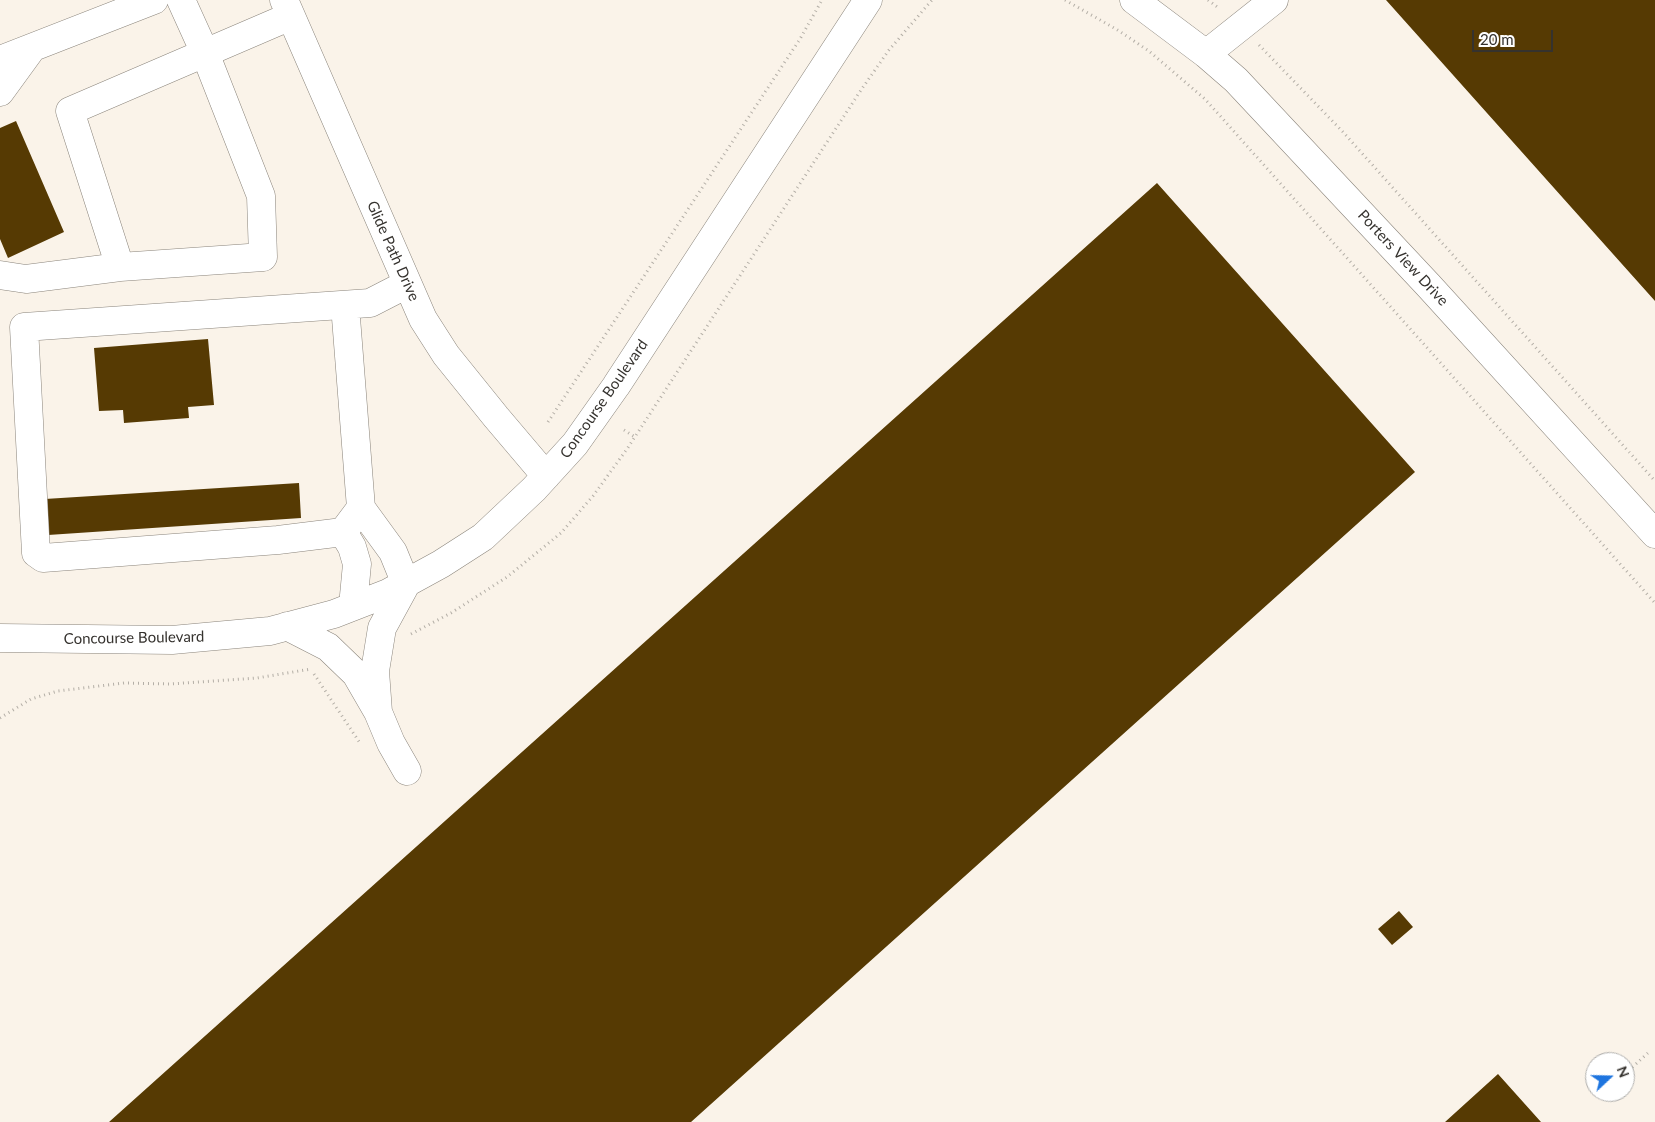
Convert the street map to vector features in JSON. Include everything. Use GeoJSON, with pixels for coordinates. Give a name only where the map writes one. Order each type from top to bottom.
{"type":"FeatureCollection","features":[{"type":"Feature","properties":{"kind":"street"},"geometry":{"type":"LineString","coordinates":[[0,60],[154,0]]}},
{"type":"Feature","properties":{"kind":"street"},"geometry":{"type":"LineString","coordinates":[[0,275],[26,279],[120,268],[263,257],[261,196],[181,0]]}},
{"type":"Feature","properties":{"kind":"street","name":"Concourse Boulevard"},"geometry":{"type":"LineString","coordinates":[[0,638],[172,640],[270,631],[334,614],[406,584],[482,537],[546,476],[575,444],[616,386],[868,0]]}},
{"type":"Feature","properties":{"kind":"street","name":"Porters View Drive"},"geometry":{"type":"LineString","coordinates":[[1134,0],[1206,54],[1236,80],[1336,186],[1655,534]]}},
{"type":"Feature","properties":{"kind":"street"},"geometry":{"type":"LineString","coordinates":[[1206,54],[1274,0]]}},
{"type":"Feature","properties":{"kind":"street"},"geometry":{"type":"LineString","coordinates":[[120,268],[70,111],[204,53],[287,8]]}},
{"type":"Feature","properties":{"kind":"street","name":"Glide Path Drive"},"geometry":{"type":"LineString","coordinates":[[287,8],[423,319],[446,355],[546,476]]}},
{"type":"Feature","properties":{"kind":"street"},"geometry":{"type":"LineString","coordinates":[[0,92],[32,48]]}},
{"type":"Feature","properties":{"kind":"street"},"geometry":{"type":"LineString","coordinates":[[361,508],[343,532],[250,542],[43,558],[39,556],[34,548],[24,327],[370,303],[407,284]]}},
{"type":"Feature","properties":{"kind":"street"},"geometry":{"type":"LineString","coordinates":[[345,305],[361,508],[393,552],[406,584],[382,628],[375,671],[378,712]]}},
{"type":"Feature","properties":{"kind":"street"},"geometry":{"type":"LineString","coordinates":[[343,532],[352,547],[357,564],[353,606]]}},
{"type":"Feature","properties":{"kind":"street"},"geometry":{"type":"LineString","coordinates":[[287,626],[328,647],[356,674],[378,712],[391,743],[407,771]]}},
{"type":"Feature","properties":{"kind":"path"},"geometry":{"type":"LineString","coordinates":[[548,422],[800,40],[822,0]]}},
{"type":"Feature","properties":{"kind":"path"},"geometry":{"type":"LineString","coordinates":[[403,637],[451,614],[507,577],[561,533],[593,496],[635,438],[861,90],[889,50],[932,0]]}},
{"type":"Feature","properties":{"kind":"path"},"geometry":{"type":"LineString","coordinates":[[1066,0],[1116,28],[1149,51],[1205,99],[1655,603]]}},
{"type":"Feature","properties":{"kind":"path"},"geometry":{"type":"LineString","coordinates":[[1208,0],[1242,27],[1343,132],[1655,481]]}},
{"type":"Feature","properties":{"kind":"path"},"geometry":{"type":"LineString","coordinates":[[624,430],[635,438]]}},
{"type":"Feature","properties":{"kind":"path"},"geometry":{"type":"LineString","coordinates":[[0,718],[31,698],[58,691],[124,683],[170,684],[257,678],[315,667]]}},
{"type":"Feature","properties":{"kind":"path"},"geometry":{"type":"LineString","coordinates":[[310,669],[362,746]]}},
{"type":"Feature","properties":{"kind":"path"},"geometry":{"type":"LineString","coordinates":[[1635,1065],[1649,1052]]}},
{"type":"Feature","properties":{"kind":"building"},"geometry":{"type":"Polygon","coordinates":[[[1386,0],[1655,0],[1655,301],[1386,0]]]}},
{"type":"Feature","properties":{"kind":"building"},"geometry":{"type":"Polygon","coordinates":[[[16,121],[64,232],[8,258],[0,239],[0,128],[16,121]]]}},
{"type":"Feature","properties":{"kind":"building"},"geometry":{"type":"Polygon","coordinates":[[[1157,183],[1415,472],[691,1122],[109,1122],[1157,183]]]}},
{"type":"Feature","properties":{"kind":"building"},"geometry":{"type":"Polygon","coordinates":[[[208,339],[214,405],[188,407],[189,418],[124,423],[123,410],[99,411],[94,348],[208,339]]]}},
{"type":"Feature","properties":{"kind":"building"},"geometry":{"type":"Polygon","coordinates":[[[299,483],[301,518],[48,535],[45,499],[299,483]]]}},
{"type":"Feature","properties":{"kind":"building"},"geometry":{"type":"Polygon","coordinates":[[[1399,911],[1413,927],[1392,945],[1378,929],[1399,911]]]}},
{"type":"Feature","properties":{"kind":"building"},"geometry":{"type":"Polygon","coordinates":[[[1498,1074],[1541,1122],[1445,1122],[1498,1074]]]}}]}
